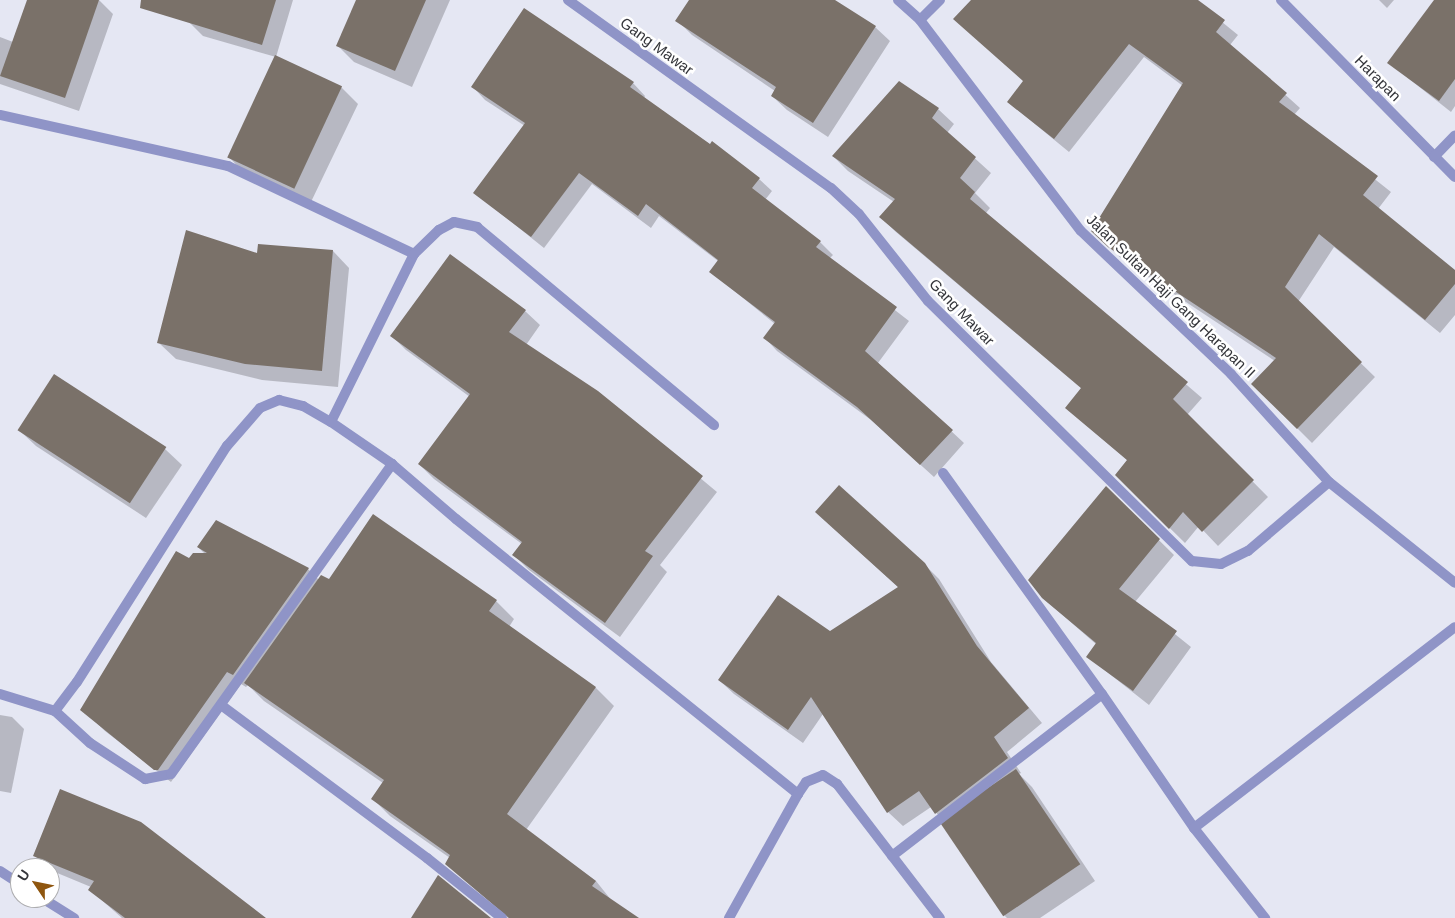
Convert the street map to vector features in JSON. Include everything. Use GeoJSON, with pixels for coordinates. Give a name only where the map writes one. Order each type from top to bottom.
{"type":"FeatureCollection","features":[{"type":"Feature","properties":{"kind":"street","name":"Gang Mawar"},"geometry":{"type":"LineString","coordinates":[[568,0],[831,188],[859,214],[928,301],[1192,561],[1220,564],[1248,551],[1329,482]]}},
{"type":"Feature","properties":{"kind":"street","name":"Jalan Sultan Haji Gang Harapan II"},"geometry":{"type":"LineString","coordinates":[[898,0],[920,20],[1081,231],[1231,374],[1329,482],[1455,583]]}},
{"type":"Feature","properties":{"kind":"street"},"geometry":{"type":"LineString","coordinates":[[920,20],[940,0]]}},
{"type":"Feature","properties":{"kind":"street","name":"Harapan"},"geometry":{"type":"LineString","coordinates":[[1280,0],[1455,177]]}},
{"type":"Feature","properties":{"kind":"street"},"geometry":{"type":"LineString","coordinates":[[0,115],[228,166],[414,254]]}},
{"type":"Feature","properties":{"kind":"street"},"geometry":{"type":"LineString","coordinates":[[1434,157],[1455,134]]}},
{"type":"Feature","properties":{"kind":"street"},"geometry":{"type":"LineString","coordinates":[[331,422],[414,254],[439,230],[454,222],[477,228],[714,425]]}},
{"type":"Feature","properties":{"kind":"street"},"geometry":{"type":"LineString","coordinates":[[55,711],[77,682],[227,446],[260,408],[279,400],[302,406],[331,422],[392,464],[456,519],[798,794]]}},
{"type":"Feature","properties":{"kind":"street"},"geometry":{"type":"LineString","coordinates":[[0,694],[55,711],[90,743],[145,779],[170,774],[392,464]]}},
{"type":"Feature","properties":{"kind":"street"},"geometry":{"type":"LineString","coordinates":[[943,473],[1102,694],[1194,828],[1265,918]]}},
{"type":"Feature","properties":{"kind":"street"},"geometry":{"type":"LineString","coordinates":[[1194,828],[1455,627]]}},
{"type":"Feature","properties":{"kind":"street"},"geometry":{"type":"LineString","coordinates":[[892,856],[1102,694]]}},
{"type":"Feature","properties":{"kind":"street"},"geometry":{"type":"LineString","coordinates":[[220,705],[427,858],[502,918]]}},
{"type":"Feature","properties":{"kind":"street"},"geometry":{"type":"LineString","coordinates":[[729,918],[798,794],[806,782],[823,775],[837,784],[940,918]]}},
{"type":"Feature","properties":{"kind":"street"},"geometry":{"type":"LineString","coordinates":[[58,908],[74,918]]}},
{"type":"Feature","properties":{"kind":"building"},"geometry":{"type":"Polygon","coordinates":[[[27,0],[99,0],[65,98],[0,76],[27,0]]]}},
{"type":"Feature","properties":{"kind":"building"},"geometry":{"type":"Polygon","coordinates":[[[141,0],[276,0],[262,45],[140,8],[141,0]]]}},
{"type":"Feature","properties":{"kind":"building"},"geometry":{"type":"Polygon","coordinates":[[[356,0],[426,0],[395,71],[336,46],[356,0]]]}},
{"type":"Feature","properties":{"kind":"building"},"geometry":{"type":"Polygon","coordinates":[[[689,0],[835,0],[876,26],[813,123],[771,96],[776,87],[675,21],[689,0]]]}},
{"type":"Feature","properties":{"kind":"building"},"geometry":{"type":"Polygon","coordinates":[[[971,0],[1198,0],[1225,20],[1216,32],[1287,93],[1279,102],[1378,176],[1363,195],[1455,270],[1455,284],[1425,320],[1319,234],[1285,287],[1362,362],[1297,429],[1251,384],[1276,358],[1108,247],[1091,231],[1183,83],[1129,44],[1054,139],[1007,102],[1023,81],[953,19],[971,0]]]}},
{"type":"Feature","properties":{"kind":"building"},"geometry":{"type":"Polygon","coordinates":[[[1434,0],[1455,0],[1455,79],[1439,101],[1387,63],[1434,0]]]}},
{"type":"Feature","properties":{"kind":"building"},"geometry":{"type":"Polygon","coordinates":[[[524,8],[634,82],[630,87],[710,144],[712,141],[760,178],[752,188],[821,241],[816,247],[897,307],[865,351],[953,430],[920,465],[857,407],[763,338],[775,322],[709,272],[718,260],[646,204],[638,216],[579,173],[531,237],[473,193],[525,123],[471,87],[524,8]]]}},
{"type":"Feature","properties":{"kind":"building"},"geometry":{"type":"Polygon","coordinates":[[[275,55],[342,86],[294,189],[227,157],[275,55]]]}},
{"type":"Feature","properties":{"kind":"building"},"geometry":{"type":"Polygon","coordinates":[[[899,81],[939,108],[932,118],[976,157],[960,178],[975,192],[970,199],[1188,382],[1173,399],[1254,480],[1202,532],[1183,512],[1169,529],[1115,475],[1127,460],[1065,408],[1081,388],[879,217],[895,199],[832,156],[899,81]]]}},
{"type":"Feature","properties":{"kind":"building"},"geometry":{"type":"Polygon","coordinates":[[[186,230],[257,253],[258,244],[333,250],[322,371],[245,364],[157,343],[186,230]]]}},
{"type":"Feature","properties":{"kind":"building"},"geometry":{"type":"Polygon","coordinates":[[[450,254],[526,310],[509,332],[598,391],[703,476],[645,551],[653,556],[605,623],[512,555],[522,542],[418,464],[470,394],[390,336],[450,254]]]}},
{"type":"Feature","properties":{"kind":"building"},"geometry":{"type":"Polygon","coordinates":[[[54,374],[166,447],[130,503],[18,430],[54,374]]]}},
{"type":"Feature","properties":{"kind":"building"},"geometry":{"type":"Polygon","coordinates":[[[839,485],[925,563],[977,646],[1029,708],[994,737],[1008,758],[935,814],[919,791],[887,813],[811,697],[788,730],[718,680],[778,595],[830,631],[898,587],[815,512],[839,485]]]}},
{"type":"Feature","properties":{"kind":"building"},"geometry":{"type":"Polygon","coordinates":[[[1106,486],[1160,539],[1119,589],[1177,631],[1133,691],[1086,657],[1096,643],[1042,598],[1028,580],[1106,486]]]}},
{"type":"Feature","properties":{"kind":"building"},"geometry":{"type":"Polygon","coordinates":[[[373,514],[497,600],[489,611],[596,687],[507,814],[596,881],[592,886],[639,918],[509,918],[445,864],[450,855],[371,799],[384,780],[244,683],[321,575],[329,579],[373,514]]]}},
{"type":"Feature","properties":{"kind":"building"},"geometry":{"type":"Polygon","coordinates":[[[216,520],[309,568],[233,675],[227,672],[158,770],[154,770],[80,710],[176,551],[189,558],[193,553],[207,553],[197,547],[216,520]]]}},
{"type":"Feature","properties":{"kind":"building"},"geometry":{"type":"Polygon","coordinates":[[[1016,769],[1080,864],[1003,916],[939,821],[1016,769]]]}},
{"type":"Feature","properties":{"kind":"building"},"geometry":{"type":"Polygon","coordinates":[[[60,789],[141,822],[266,918],[125,918],[88,890],[94,881],[60,867],[60,858],[38,858],[33,856],[60,789]]]}},
{"type":"Feature","properties":{"kind":"building"},"geometry":{"type":"Polygon","coordinates":[[[438,875],[491,918],[411,918],[438,875]]]}}]}
